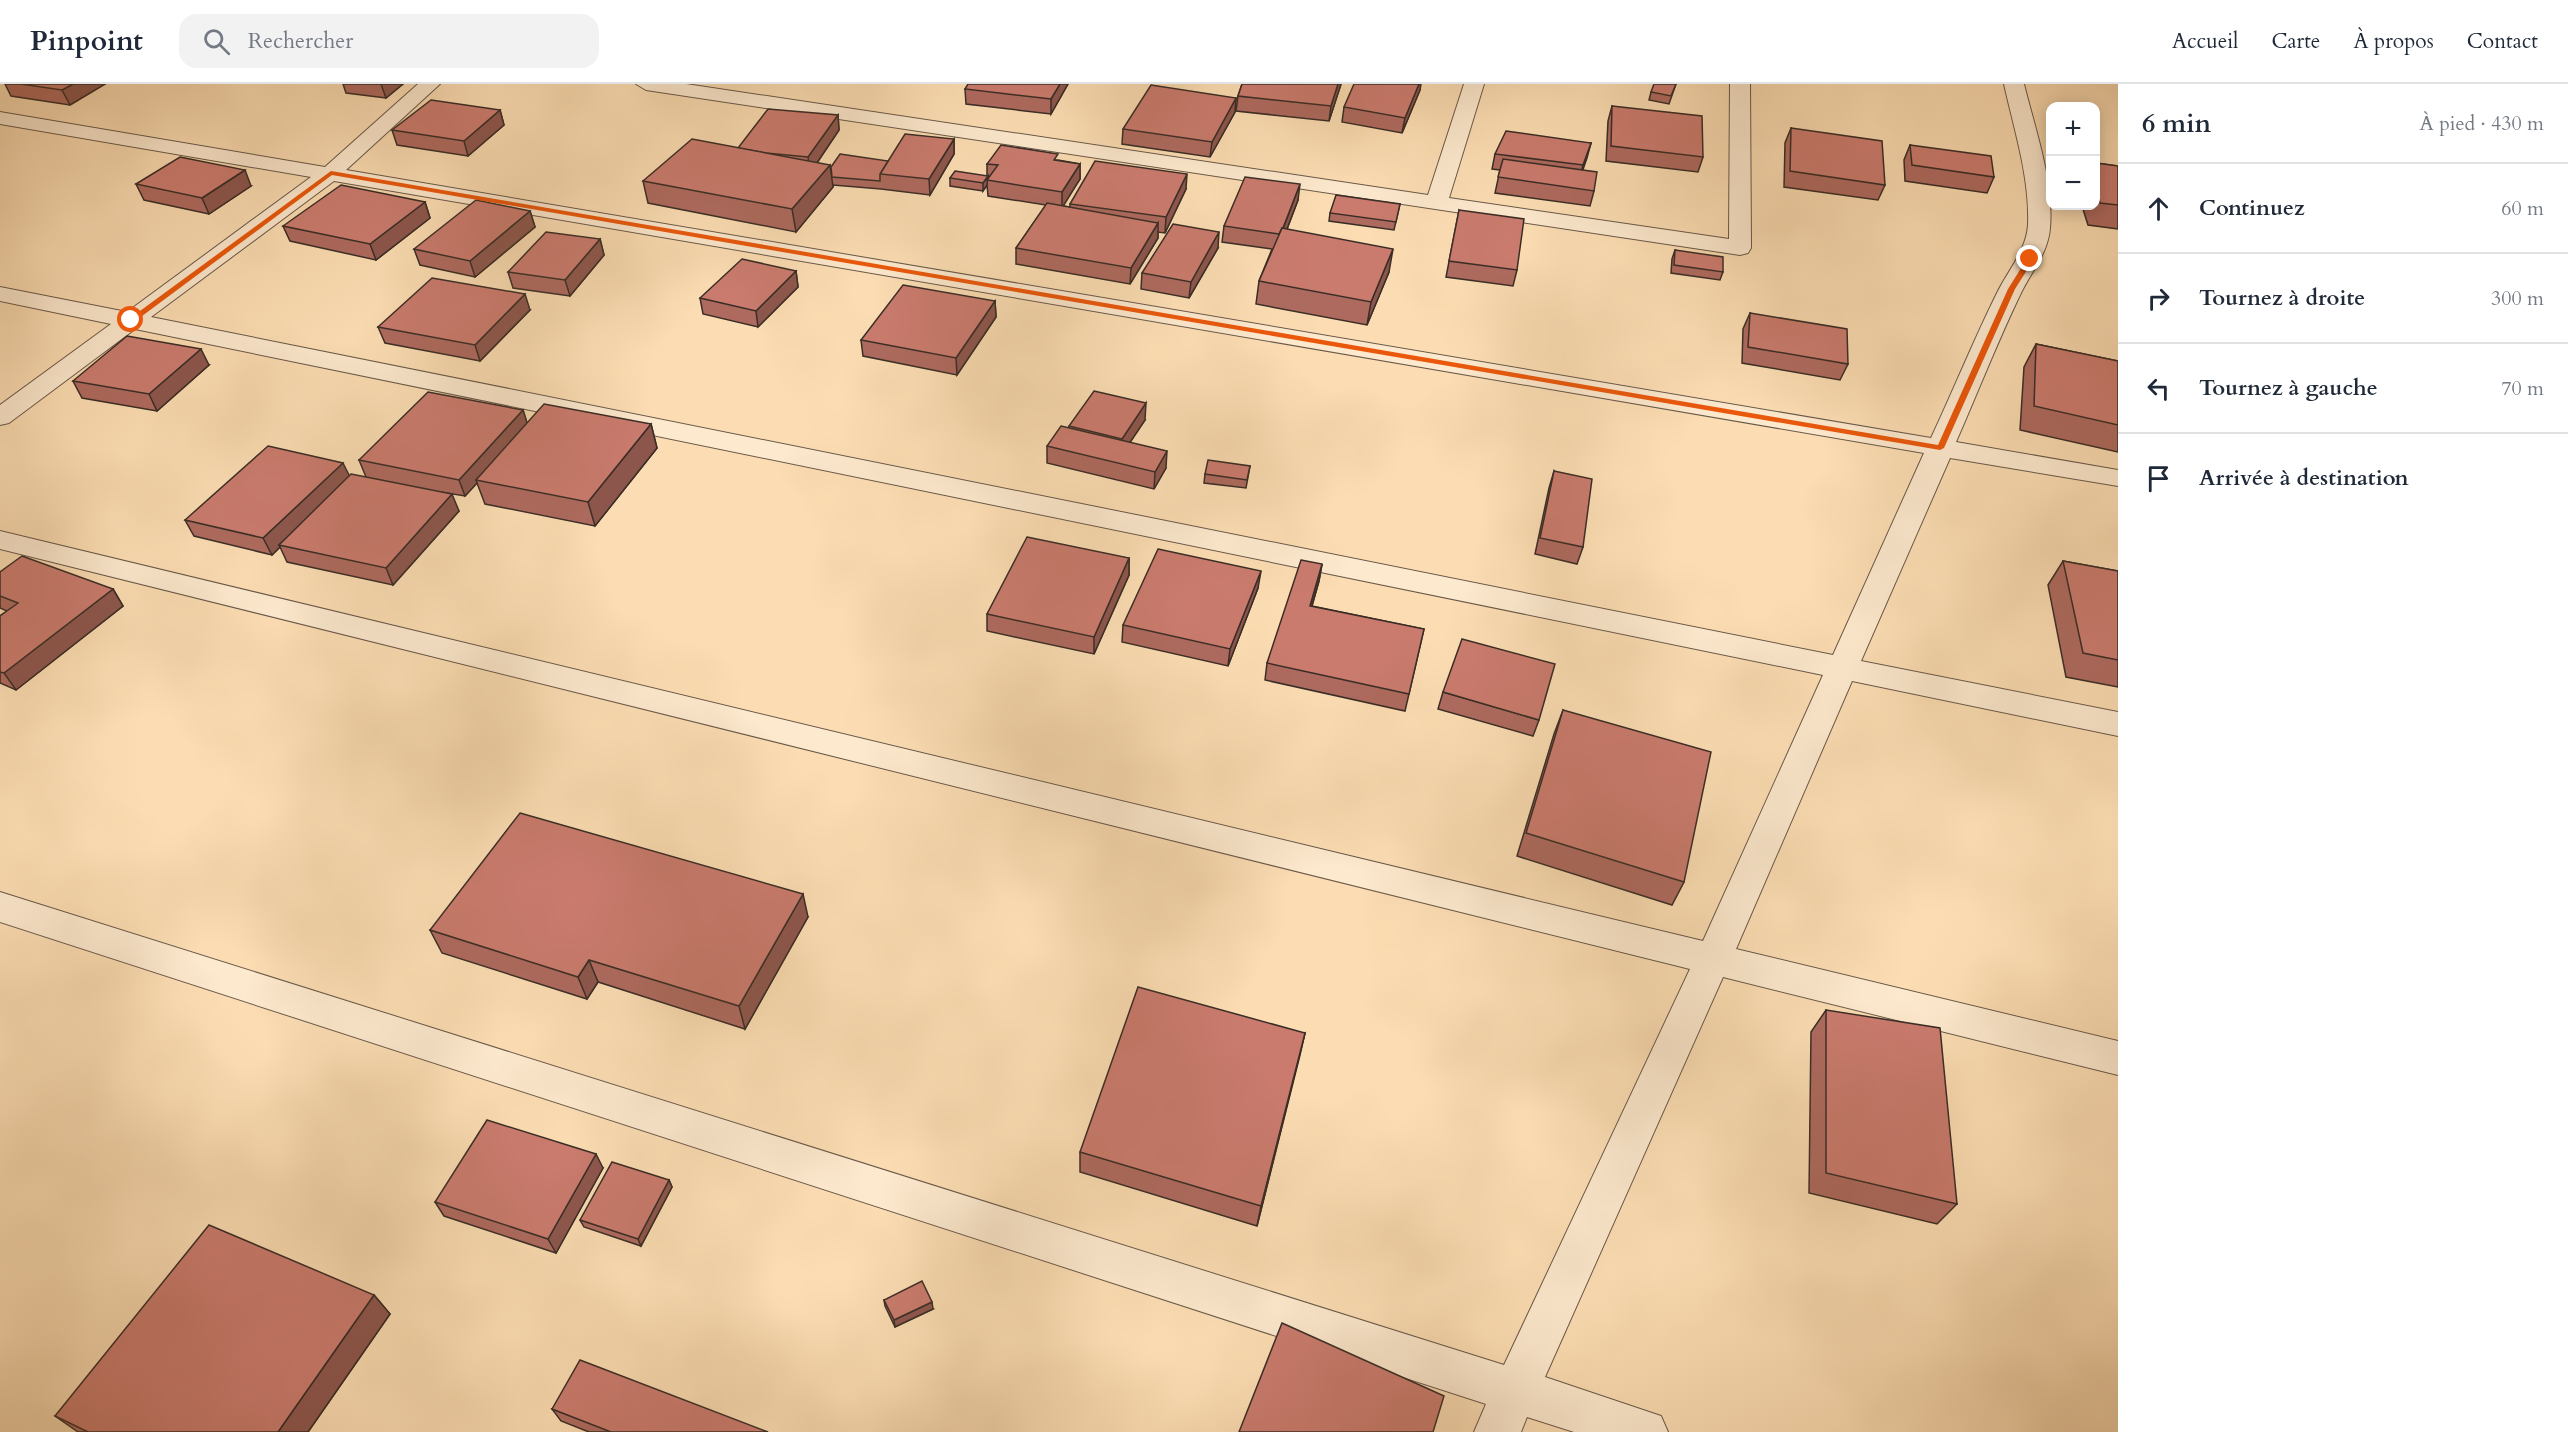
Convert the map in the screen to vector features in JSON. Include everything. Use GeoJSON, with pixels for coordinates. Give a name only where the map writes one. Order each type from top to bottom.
{"type":"FeatureCollection","features":[{"type":"Feature","properties":{"kind":"street"},"geometry":{"type":"LineString","coordinates":[[0,417],[331,173],[430,84]]}},
{"type":"Feature","properties":{"kind":"street"},"geometry":{"type":"LineString","coordinates":[[646,84],[1740,248],[1740,84]]}},
{"type":"Feature","properties":{"kind":"street"},"geometry":{"type":"LineString","coordinates":[[1436,203],[1470,84]]}},
{"type":"Feature","properties":{"kind":"street"},"geometry":{"type":"LineString","coordinates":[[1497,1432],[1713,959],[2011,289],[2030,259],[2038,237],[2039,207],[2014,84]]}},
{"type":"Feature","properties":{"kind":"street"},"geometry":{"type":"LineString","coordinates":[[0,118],[2118,478]]}},
{"type":"Feature","properties":{"kind":"street"},"geometry":{"type":"LineString","coordinates":[[0,294],[2118,724]]}},
{"type":"Feature","properties":{"kind":"street"},"geometry":{"type":"LineString","coordinates":[[0,540],[2118,1058]]}},
{"type":"Feature","properties":{"kind":"street"},"geometry":{"type":"LineString","coordinates":[[0,907],[1645,1432]]}},
{"type":"Feature","properties":{"kind":"building"},"geometry":{"type":"Polygon","coordinates":[[[21,84],[73,84],[62,90],[21,84]]]}},
{"type":"Feature","properties":{"kind":"building"},"geometry":{"type":"Polygon","coordinates":[[[968,84],[1060,84],[1051,99],[965,89],[968,84]]]}},
{"type":"Feature","properties":{"kind":"building"},"geometry":{"type":"Polygon","coordinates":[[[1242,84],[1338,84],[1331,106],[1238,96],[1242,84]]]}},
{"type":"Feature","properties":{"kind":"building"},"geometry":{"type":"Polygon","coordinates":[[[1354,84],[1419,84],[1405,118],[1344,107],[1354,84]]]}},
{"type":"Feature","properties":{"kind":"building"},"geometry":{"type":"Polygon","coordinates":[[[1654,84],[1676,84],[1671,96],[1651,92],[1654,84]]]}},
{"type":"Feature","properties":{"kind":"building"},"geometry":{"type":"Polygon","coordinates":[[[1151,85],[1236,98],[1212,142],[1123,129],[1151,85]]]}},
{"type":"Feature","properties":{"kind":"building"},"geometry":{"type":"Polygon","coordinates":[[[431,100],[500,110],[464,141],[392,130],[431,100]]]}},
{"type":"Feature","properties":{"kind":"building"},"geometry":{"type":"Polygon","coordinates":[[[1612,106],[1702,116],[1703,157],[1611,146],[1612,106]]]}},
{"type":"Feature","properties":{"kind":"building"},"geometry":{"type":"Polygon","coordinates":[[[768,109],[838,115],[808,157],[738,148],[768,109]]]}},
{"type":"Feature","properties":{"kind":"building"},"geometry":{"type":"Polygon","coordinates":[[[1791,128],[1882,141],[1885,185],[1790,171],[1791,128]]]}},
{"type":"Feature","properties":{"kind":"building"},"geometry":{"type":"Polygon","coordinates":[[[1506,131],[1591,143],[1583,165],[1495,154],[1506,131]]]}},
{"type":"Feature","properties":{"kind":"building"},"geometry":{"type":"Polygon","coordinates":[[[905,134],[954,139],[929,179],[880,174],[905,134]]]}},
{"type":"Feature","properties":{"kind":"building"},"geometry":{"type":"Polygon","coordinates":[[[692,139],[830,165],[792,209],[643,181],[692,139]]]}},
{"type":"Feature","properties":{"kind":"building"},"geometry":{"type":"Polygon","coordinates":[[[1001,145],[1058,154],[1054,160],[1080,164],[1062,192],[987,180],[998,165],[987,164],[1001,145]]]}},
{"type":"Feature","properties":{"kind":"building"},"geometry":{"type":"Polygon","coordinates":[[[1910,145],[1991,156],[1994,177],[1912,165],[1910,145]]]}},
{"type":"Feature","properties":{"kind":"building"},"geometry":{"type":"Polygon","coordinates":[[[840,154],[888,161],[880,174],[880,181],[832,177],[831,167],[840,154]]]}},
{"type":"Feature","properties":{"kind":"building"},"geometry":{"type":"Polygon","coordinates":[[[180,157],[245,170],[202,198],[136,184],[180,157]]]}},
{"type":"Feature","properties":{"kind":"building"},"geometry":{"type":"Polygon","coordinates":[[[1503,159],[1597,172],[1594,191],[1498,177],[1503,159]]]}},
{"type":"Feature","properties":{"kind":"building"},"geometry":{"type":"Polygon","coordinates":[[[1095,161],[1187,174],[1166,217],[1070,204],[1095,161]]]}},
{"type":"Feature","properties":{"kind":"building"},"geometry":{"type":"Polygon","coordinates":[[[2100,164],[2118,166],[2118,205],[2100,203],[2100,164]]]}},
{"type":"Feature","properties":{"kind":"building"},"geometry":{"type":"Polygon","coordinates":[[[955,171],[988,176],[983,183],[950,178],[955,171]]]}},
{"type":"Feature","properties":{"kind":"building"},"geometry":{"type":"Polygon","coordinates":[[[1245,177],[1300,184],[1279,234],[1224,226],[1245,177]]]}},
{"type":"Feature","properties":{"kind":"building"},"geometry":{"type":"Polygon","coordinates":[[[341,185],[425,202],[370,244],[283,226],[341,185]]]}},
{"type":"Feature","properties":{"kind":"building"},"geometry":{"type":"Polygon","coordinates":[[[1336,195],[1400,204],[1396,222],[1330,213],[1336,195]]]}},
{"type":"Feature","properties":{"kind":"building"},"geometry":{"type":"Polygon","coordinates":[[[476,200],[530,211],[470,261],[414,249],[476,200]]]}},
{"type":"Feature","properties":{"kind":"building"},"geometry":{"type":"Polygon","coordinates":[[[1047,203],[1158,223],[1131,268],[1016,248],[1047,203]]]}},
{"type":"Feature","properties":{"kind":"building"},"geometry":{"type":"Polygon","coordinates":[[[1459,210],[1524,219],[1517,270],[1449,261],[1459,210]]]}},
{"type":"Feature","properties":{"kind":"building"},"geometry":{"type":"Polygon","coordinates":[[[1173,224],[1219,232],[1191,282],[1142,273],[1173,224]]]}},
{"type":"Feature","properties":{"kind":"building"},"geometry":{"type":"Polygon","coordinates":[[[1282,228],[1393,249],[1371,302],[1259,281],[1282,228]]]}},
{"type":"Feature","properties":{"kind":"building"},"geometry":{"type":"Polygon","coordinates":[[[546,232],[600,239],[565,280],[508,272],[546,232]]]}},
{"type":"Feature","properties":{"kind":"building"},"geometry":{"type":"Polygon","coordinates":[[[1675,250],[1723,257],[1723,272],[1674,265],[1675,250]]]}},
{"type":"Feature","properties":{"kind":"building"},"geometry":{"type":"Polygon","coordinates":[[[742,259],[796,271],[756,311],[700,298],[742,259]]]}},
{"type":"Feature","properties":{"kind":"building"},"geometry":{"type":"Polygon","coordinates":[[[432,278],[525,294],[475,345],[378,327],[432,278]]]}},
{"type":"Feature","properties":{"kind":"building"},"geometry":{"type":"Polygon","coordinates":[[[903,285],[995,301],[956,358],[861,340],[903,285]]]}},
{"type":"Feature","properties":{"kind":"building"},"geometry":{"type":"Polygon","coordinates":[[[1750,313],[1847,329],[1848,364],[1748,347],[1750,313]]]}},
{"type":"Feature","properties":{"kind":"building"},"geometry":{"type":"Polygon","coordinates":[[[127,336],[201,349],[149,394],[73,381],[127,336]]]}},
{"type":"Feature","properties":{"kind":"building"},"geometry":{"type":"Polygon","coordinates":[[[2036,344],[2118,361],[2118,425],[2034,406],[2036,344]]]}},
{"type":"Feature","properties":{"kind":"building"},"geometry":{"type":"Polygon","coordinates":[[[1094,391],[1146,403],[1122,439],[1069,426],[1094,391]]]}},
{"type":"Feature","properties":{"kind":"building"},"geometry":{"type":"Polygon","coordinates":[[[428,392],[523,410],[459,480],[359,460],[428,392]]]}},
{"type":"Feature","properties":{"kind":"building"},"geometry":{"type":"Polygon","coordinates":[[[544,404],[651,424],[588,502],[476,480],[544,404]]]}},
{"type":"Feature","properties":{"kind":"building"},"geometry":{"type":"Polygon","coordinates":[[[1061,426],[1167,451],[1155,472],[1047,446],[1061,426]]]}},
{"type":"Feature","properties":{"kind":"building"},"geometry":{"type":"Polygon","coordinates":[[[268,446],[343,463],[263,538],[185,520],[268,446]]]}},
{"type":"Feature","properties":{"kind":"building"},"geometry":{"type":"Polygon","coordinates":[[[1208,460],[1250,466],[1247,480],[1205,474],[1208,460]]]}},
{"type":"Feature","properties":{"kind":"building"},"geometry":{"type":"Polygon","coordinates":[[[1554,471],[1592,479],[1583,547],[1540,538],[1554,471]]]}},
{"type":"Feature","properties":{"kind":"building"},"geometry":{"type":"Polygon","coordinates":[[[351,474],[452,494],[386,568],[279,545],[351,474]]]}},
{"type":"Feature","properties":{"kind":"building"},"geometry":{"type":"Polygon","coordinates":[[[1027,537],[1129,558],[1094,637],[987,614],[1027,537]]]}},
{"type":"Feature","properties":{"kind":"building"},"geometry":{"type":"Polygon","coordinates":[[[1158,549],[1261,571],[1230,649],[1123,625],[1158,549]]]}},
{"type":"Feature","properties":{"kind":"building"},"geometry":{"type":"Polygon","coordinates":[[[22,556],[113,589],[4,673],[0,672],[0,616],[18,603],[0,596],[0,572],[22,556]]]}},
{"type":"Feature","properties":{"kind":"building"},"geometry":{"type":"Polygon","coordinates":[[[1301,560],[1322,564],[1310,606],[1424,629],[1409,694],[1267,663],[1301,560]]]}},
{"type":"Feature","properties":{"kind":"building"},"geometry":{"type":"Polygon","coordinates":[[[2063,561],[2118,571],[2118,660],[2083,653],[2063,561]]]}},
{"type":"Feature","properties":{"kind":"building"},"geometry":{"type":"Polygon","coordinates":[[[1462,639],[1555,664],[1539,720],[1443,692],[1462,639]]]}},
{"type":"Feature","properties":{"kind":"building"},"geometry":{"type":"Polygon","coordinates":[[[1563,710],[1711,752],[1684,882],[1526,833],[1563,710]]]}},
{"type":"Feature","properties":{"kind":"building"},"geometry":{"type":"Polygon","coordinates":[[[520,813],[803,894],[739,1006],[589,960],[578,977],[430,930],[520,813]]]}},
{"type":"Feature","properties":{"kind":"building"},"geometry":{"type":"Polygon","coordinates":[[[1138,987],[1305,1033],[1261,1206],[1080,1152],[1138,987]]]}},
{"type":"Feature","properties":{"kind":"building"},"geometry":{"type":"Polygon","coordinates":[[[1826,1010],[1940,1028],[1957,1204],[1826,1173],[1826,1010]]]}},
{"type":"Feature","properties":{"kind":"building"},"geometry":{"type":"Polygon","coordinates":[[[487,1120],[596,1154],[548,1239],[435,1202],[487,1120]]]}},
{"type":"Feature","properties":{"kind":"building"},"geometry":{"type":"Polygon","coordinates":[[[612,1162],[669,1180],[638,1239],[580,1220],[612,1162]]]}},
{"type":"Feature","properties":{"kind":"building"},"geometry":{"type":"Polygon","coordinates":[[[209,1225],[374,1295],[278,1432],[88,1432],[55,1416],[209,1225]]]}},
{"type":"Feature","properties":{"kind":"building"},"geometry":{"type":"Polygon","coordinates":[[[922,1281],[932,1302],[894,1320],[884,1300],[922,1281]]]}},
{"type":"Feature","properties":{"kind":"building"},"geometry":{"type":"Polygon","coordinates":[[[1282,1323],[1444,1396],[1433,1432],[1239,1432],[1282,1323]]]}},
{"type":"Feature","properties":{"kind":"building"},"geometry":{"type":"Polygon","coordinates":[[[580,1360],[768,1432],[611,1432],[552,1409],[580,1360]]]}},
{"type":"Feature","properties":{"kind":"route"},"geometry":{"type":"LineString","coordinates":[[131,320],[331,173],[1940,448],[2011,289],[2030,259]]}}]}
